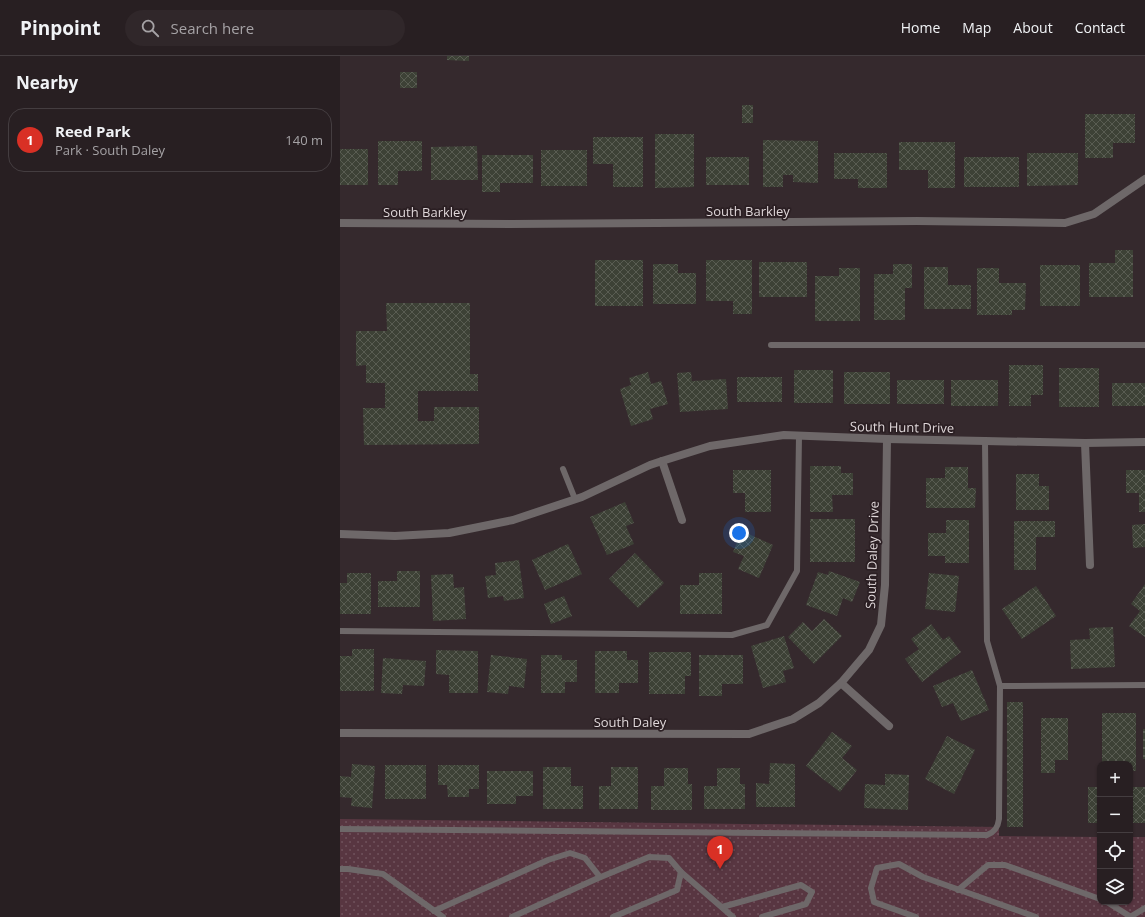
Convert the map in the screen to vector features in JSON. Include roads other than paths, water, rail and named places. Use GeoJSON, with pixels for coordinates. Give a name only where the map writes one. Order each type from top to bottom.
{"type":"FeatureCollection","features":[{"type":"Feature","properties":{"kind":"street","name":"South Barkley"},"geometry":{"type":"LineString","coordinates":[[340,224],[918,221],[1065,223],[1094,214],[1145,180]]}},
{"type":"Feature","properties":{"kind":"street","name":"South Hunt Drive"},"geometry":{"type":"LineString","coordinates":[[340,534],[395,536],[449,533],[513,520],[575,499],[662,461],[710,446],[784,435],[985,441],[1145,442]]}},
{"type":"Feature","properties":{"kind":"street","name":"South Daley Drive"},"geometry":{"type":"LineString","coordinates":[[841,684],[869,650],[880,625],[886,585],[887,439]]}},
{"type":"Feature","properties":{"kind":"street"},"geometry":{"type":"LineString","coordinates":[[1085,442],[1090,565]]}},
{"type":"Feature","properties":{"kind":"street"},"geometry":{"type":"LineString","coordinates":[[662,461],[682,520]]}},
{"type":"Feature","properties":{"kind":"street"},"geometry":{"type":"LineString","coordinates":[[841,684],[889,726]]}},
{"type":"Feature","properties":{"kind":"street","name":"South Daley"},"geometry":{"type":"LineString","coordinates":[[340,732],[749,734],[793,719],[819,703],[841,684]]}},
{"type":"Feature","properties":{"kind":"lane"},"geometry":{"type":"LineString","coordinates":[[771,345],[1145,345]]}},
{"type":"Feature","properties":{"kind":"lane"},"geometry":{"type":"LineString","coordinates":[[340,630],[732,635],[767,625],[797,570],[798,436]]}},
{"type":"Feature","properties":{"kind":"lane"},"geometry":{"type":"LineString","coordinates":[[340,829],[987,835],[994,832],[998,825],[1000,686],[987,641],[985,441]]}},
{"type":"Feature","properties":{"kind":"lane"},"geometry":{"type":"LineString","coordinates":[[563,469],[575,499]]}},
{"type":"Feature","properties":{"kind":"lane"},"geometry":{"type":"LineString","coordinates":[[1000,686],[1145,685]]}},
{"type":"Feature","properties":{"kind":"lane"},"geometry":{"type":"LineString","coordinates":[[434,911],[548,860],[570,853],[585,858],[600,878]]}},
{"type":"Feature","properties":{"kind":"lane"},"geometry":{"type":"LineString","coordinates":[[512,917],[649,857],[669,858],[681,872],[733,917]]}},
{"type":"Feature","properties":{"kind":"lane"},"geometry":{"type":"LineString","coordinates":[[916,917],[874,902],[871,888],[877,868],[899,864],[923,877],[1036,917]]}},
{"type":"Feature","properties":{"kind":"lane"},"geometry":{"type":"LineString","coordinates":[[958,890],[988,864],[1005,865],[1097,898]]}},
{"type":"Feature","properties":{"kind":"lane"},"geometry":{"type":"LineString","coordinates":[[340,869],[383,874],[443,917]]}},
{"type":"Feature","properties":{"kind":"lane"},"geometry":{"type":"LineString","coordinates":[[613,917],[677,890],[681,872]]}},
{"type":"Feature","properties":{"kind":"lane"},"geometry":{"type":"LineString","coordinates":[[722,907],[801,885],[812,892],[806,904],[762,917]]}},
{"type":"Feature","properties":{"kind":"lane"},"geometry":{"type":"LineString","coordinates":[[1112,905],[1130,917],[1145,908]]}},
{"type":"Feature","properties":{"kind":"place","name":"Reed Park"},"geometry":{"type":"Point","coordinates":[720,869]}}]}
